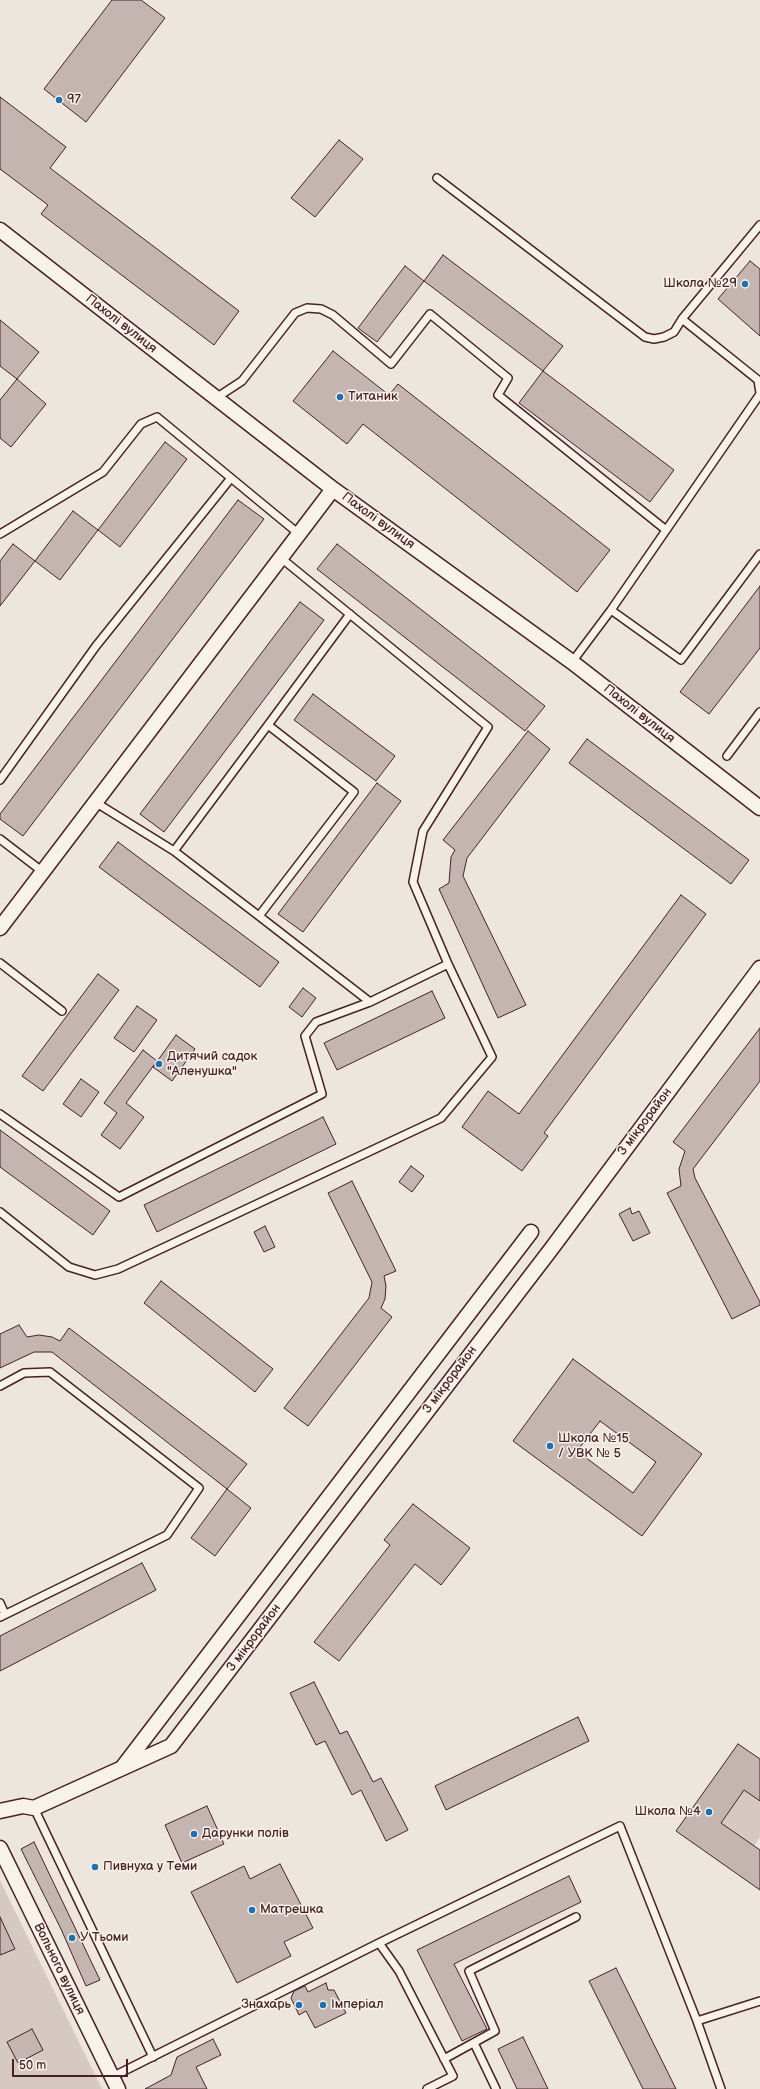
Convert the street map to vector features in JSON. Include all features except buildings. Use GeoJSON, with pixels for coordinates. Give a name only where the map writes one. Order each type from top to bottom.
{"type":"FeatureCollection","features":[{"type":"Feature","properties":{"kind":"street","name":"Пахолі вулиця"},"geometry":{"type":"LineString","coordinates":[[0,230],[333,489],[572,662],[760,808]]}},
{"type":"Feature","properties":{"kind":"street"},"geometry":{"type":"LineString","coordinates":[[0,928],[333,489]]}},
{"type":"Feature","properties":{"kind":"street","name":"3 мікрорайон"},"geometry":{"type":"LineString","coordinates":[[0,1811],[23,1806],[34,1808],[121,1770],[171,1746],[547,1254],[760,968]]}},
{"type":"Feature","properties":{"kind":"street","name":"3 мікрорайон"},"geometry":{"type":"LineString","coordinates":[[121,1770],[531,1232]]}},
{"type":"Feature","properties":{"kind":"street","name":"Вольного вулиця"},"geometry":{"type":"LineString","coordinates":[[0,1848],[115,2083]]}},
{"type":"Feature","properties":{"kind":"lane"},"geometry":{"type":"LineString","coordinates":[[437,178],[645,338],[654,339],[664,337],[674,332],[682,319],[760,225]]}},
{"type":"Feature","properties":{"kind":"lane"},"geometry":{"type":"LineString","coordinates":[[216,398],[242,382],[295,313],[307,308],[321,309],[333,316],[391,364],[430,314],[508,378],[498,395],[666,530]]}},
{"type":"Feature","properties":{"kind":"lane"},"geometry":{"type":"LineString","coordinates":[[572,662],[611,610],[760,394],[758,380],[682,319]]}},
{"type":"Feature","properties":{"kind":"lane"},"geometry":{"type":"LineString","coordinates":[[0,534],[103,472],[141,424],[157,417],[299,534]]}},
{"type":"Feature","properties":{"kind":"lane"},"geometry":{"type":"LineString","coordinates":[[0,780],[96,646],[231,478]]}},
{"type":"Feature","properties":{"kind":"lane"},"geometry":{"type":"LineString","coordinates":[[611,610],[681,660],[760,554]]}},
{"type":"Feature","properties":{"kind":"lane"},"geometry":{"type":"LineString","coordinates":[[0,1212],[69,1267],[95,1275],[118,1269],[441,1118],[492,1057],[448,964],[413,882],[423,831],[488,727],[281,558]]}},
{"type":"Feature","properties":{"kind":"lane"},"geometry":{"type":"LineString","coordinates":[[174,851],[350,614]]}},
{"type":"Feature","properties":{"kind":"lane"},"geometry":{"type":"LineString","coordinates":[[727,756],[760,712]]}},
{"type":"Feature","properties":{"kind":"lane"},"geometry":{"type":"LineString","coordinates":[[259,916],[354,792],[268,725]]}},
{"type":"Feature","properties":{"kind":"lane"},"geometry":{"type":"LineString","coordinates":[[95,802],[174,851],[370,1002]]}},
{"type":"Feature","properties":{"kind":"lane"},"geometry":{"type":"LineString","coordinates":[[0,839],[43,872]]}},
{"type":"Feature","properties":{"kind":"lane"},"geometry":{"type":"LineString","coordinates":[[0,963],[62,1011]]}},
{"type":"Feature","properties":{"kind":"lane"},"geometry":{"type":"LineString","coordinates":[[0,1114],[119,1197],[322,1094],[305,1036],[316,1022],[370,1002],[448,964]]}},
{"type":"Feature","properties":{"kind":"lane"},"geometry":{"type":"LineString","coordinates":[[0,1386],[24,1373],[50,1372],[199,1488],[167,1534],[2,1615],[0,1603]]}},
{"type":"Feature","properties":{"kind":"lane"},"geometry":{"type":"LineString","coordinates":[[34,1808],[153,2057]]}},
{"type":"Feature","properties":{"kind":"lane"},"geometry":{"type":"LineString","coordinates":[[115,2083],[153,2057],[379,1943],[620,1826],[697,2021],[721,2089]]}},
{"type":"Feature","properties":{"kind":"lane"},"geometry":{"type":"LineString","coordinates":[[444,2059],[495,2031],[469,1971],[576,1917]]}},
{"type":"Feature","properties":{"kind":"lane"},"geometry":{"type":"LineString","coordinates":[[379,1943],[399,1971],[453,2076],[427,2089]]}},
{"type":"Feature","properties":{"kind":"lane"},"geometry":{"type":"LineString","coordinates":[[697,2021],[760,2002]]}},
{"type":"Feature","properties":{"kind":"lane"},"geometry":{"type":"LineString","coordinates":[[474,2043],[496,2089]]}},
{"type":"Feature","properties":{"kind":"shaded area"},"geometry":{"type":"Polygon","coordinates":[[[744,1790],[760,1801],[760,1837],[754,1846],[721,1823],[744,1790]]]}},
{"type":"Feature","properties":{"kind":"shaded area"},"geometry":{"type":"Polygon","coordinates":[[[0,1880],[8,1897],[102,2089],[0,2089],[0,1880]]]}},
{"type":"Feature","properties":{"kind":"place","name":"97"},"geometry":{"type":"Point","coordinates":[59,100]}},
{"type":"Feature","properties":{"kind":"place","name":"Школа №29"},"geometry":{"type":"Point","coordinates":[745,284]}},
{"type":"Feature","properties":{"kind":"place","name":"Титаник"},"geometry":{"type":"Point","coordinates":[340,397]}},
{"type":"Feature","properties":{"kind":"place","name":"Дитячий садок \"Аленушка\""},"geometry":{"type":"Point","coordinates":[159,1064]}},
{"type":"Feature","properties":{"kind":"place","name":"Школа №15 / УВК № 5"},"geometry":{"type":"Point","coordinates":[550,1446]}},
{"type":"Feature","properties":{"kind":"place","name":"Школа №4"},"geometry":{"type":"Point","coordinates":[709,1812]}},
{"type":"Feature","properties":{"kind":"place","name":"Дарунки полів"},"geometry":{"type":"Point","coordinates":[194,1834]}},
{"type":"Feature","properties":{"kind":"place","name":"Пивнуха у Теми"},"geometry":{"type":"Point","coordinates":[95,1867]}},
{"type":"Feature","properties":{"kind":"place","name":"Матрешка"},"geometry":{"type":"Point","coordinates":[252,1910]}},
{"type":"Feature","properties":{"kind":"place","name":"У Тьоми"},"geometry":{"type":"Point","coordinates":[72,1938]}},
{"type":"Feature","properties":{"kind":"place","name":"Знахарь"},"geometry":{"type":"Point","coordinates":[299,2005]}},
{"type":"Feature","properties":{"kind":"place","name":"Імперіал"},"geometry":{"type":"Point","coordinates":[323,2005]}}]}
